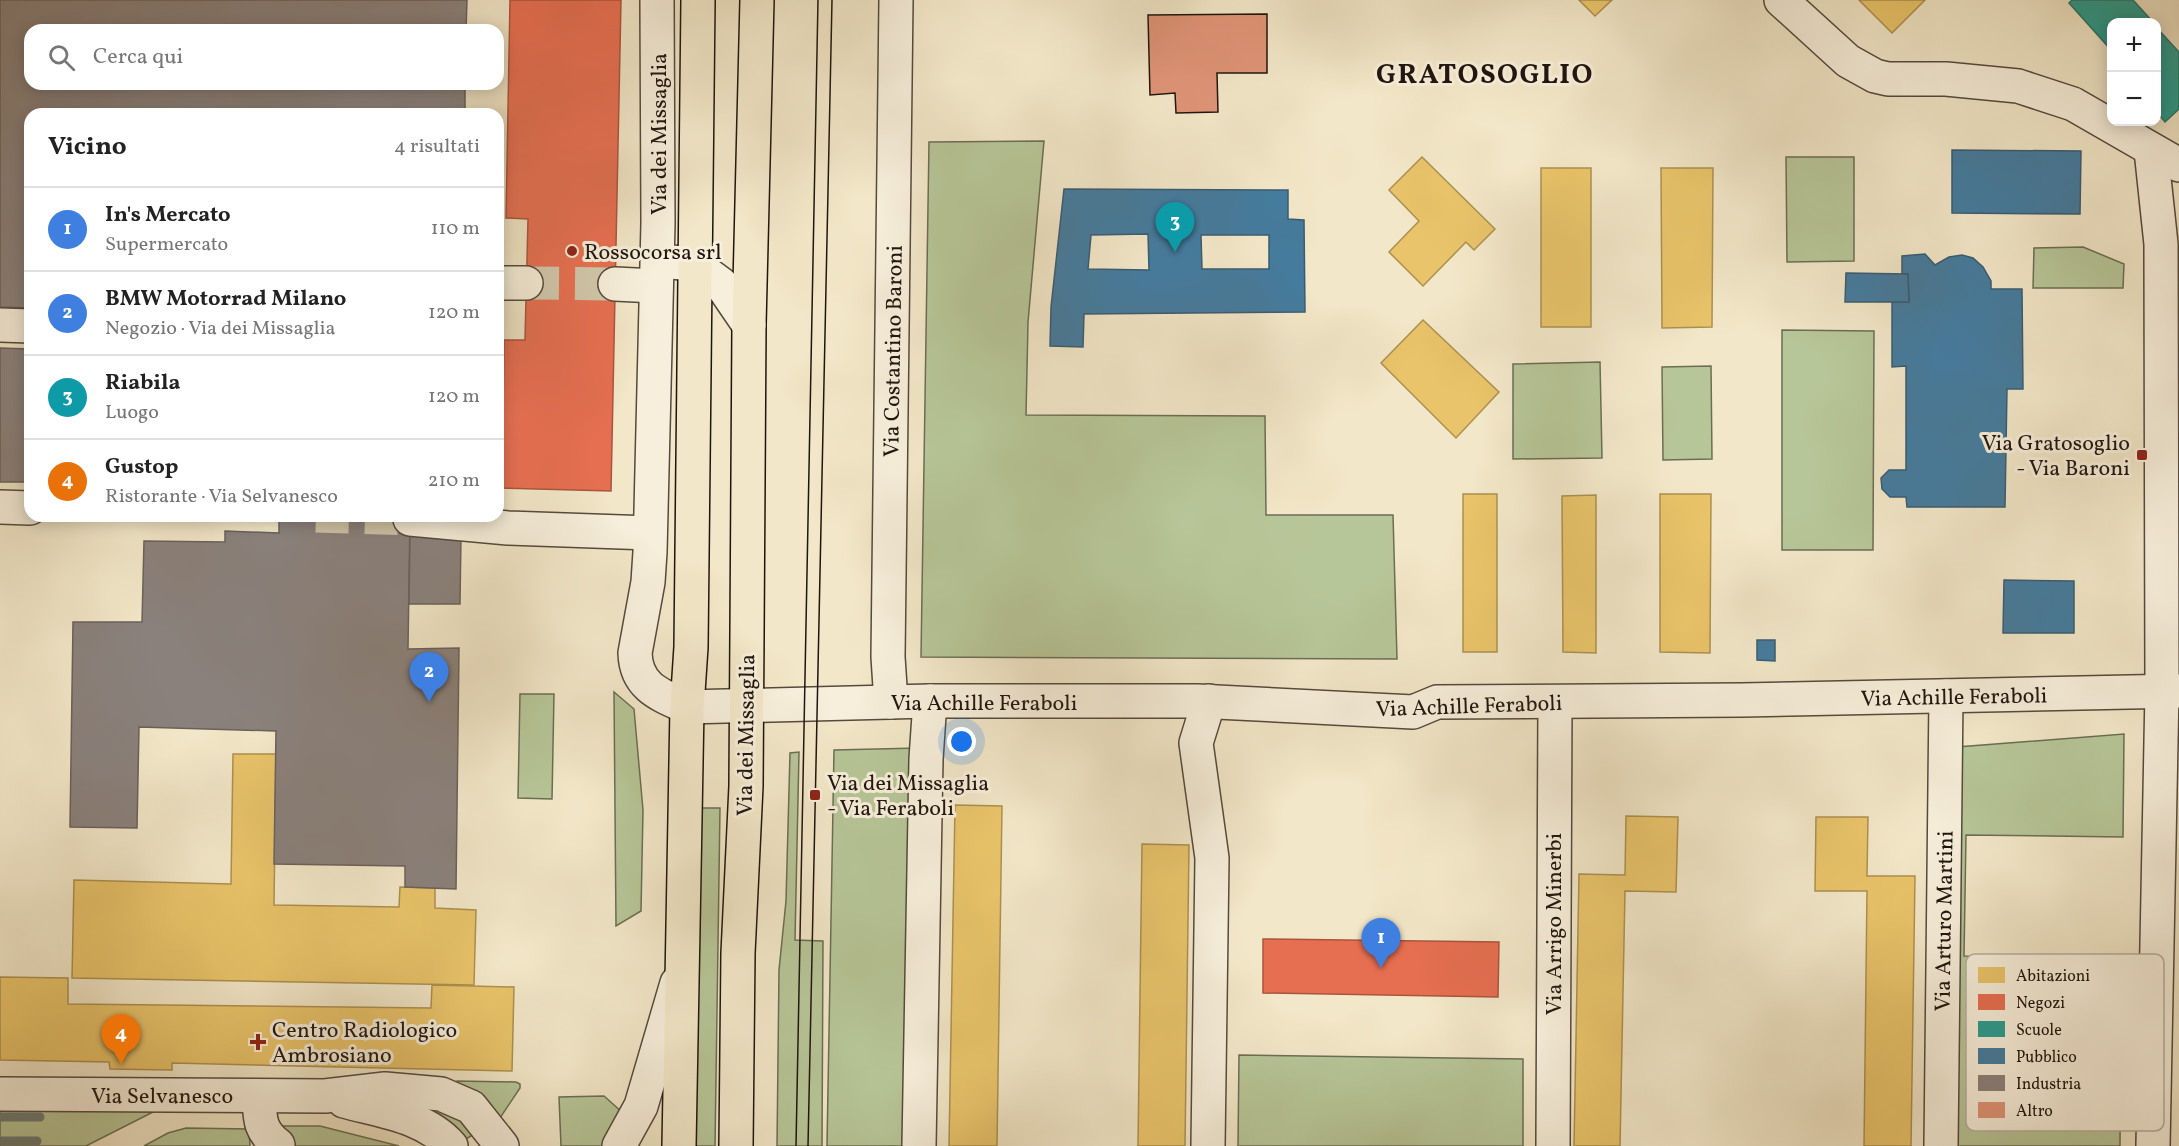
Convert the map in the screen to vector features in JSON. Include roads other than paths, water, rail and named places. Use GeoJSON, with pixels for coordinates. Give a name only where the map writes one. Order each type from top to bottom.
{"type":"FeatureCollection","features":[{"type":"Feature","properties":{"kind":"main road","name":"Via dei Missaglia"},"geometry":{"type":"LineString","coordinates":[[679,1146],[687,707],[691,647],[698,0]]}},
{"type":"Feature","properties":{"kind":"main road","name":"Via dei Missaglia"},"geometry":{"type":"LineString","coordinates":[[736,1146],[738,953],[746,786],[749,325],[757,0]]}},
{"type":"Feature","properties":{"kind":"street","name":"Via dei Missaglia"},"geometry":{"type":"LineString","coordinates":[[657,0],[657,274],[650,533],[648,582],[634,652],[639,675],[656,694],[687,707]]}},
{"type":"Feature","properties":{"kind":"street","name":"Via Costantino Baroni"},"geometry":{"type":"LineString","coordinates":[[891,702],[888,657],[896,0]]}},
{"type":"Feature","properties":{"kind":"street"},"geometry":{"type":"LineString","coordinates":[[1781,0],[1848,61],[1875,76],[1906,81],[1946,80],[2018,86],[2073,104],[2165,158],[2161,244],[2171,691],[2161,954]]}},
{"type":"Feature","properties":{"kind":"street"},"geometry":{"type":"LineString","coordinates":[[615,284],[694,264],[721,284],[749,325]]}},
{"type":"Feature","properties":{"kind":"street"},"geometry":{"type":"LineString","coordinates":[[0,325],[24,326]]}},
{"type":"Feature","properties":{"kind":"street"},"geometry":{"type":"LineString","coordinates":[[0,507],[24,508]]}},
{"type":"Feature","properties":{"kind":"street"},"geometry":{"type":"LineString","coordinates":[[443,522],[508,528],[650,533]]}},
{"type":"Feature","properties":{"kind":"street","name":"Via Achille Feraboli"},"geometry":{"type":"LineString","coordinates":[[687,707],[930,701],[1209,701],[1413,712],[1437,702],[2171,691]]}},
{"type":"Feature","properties":{"kind":"street","name":"Via Arturo Martini"},"geometry":{"type":"LineString","coordinates":[[1941,1146],[1946,696]]}},
{"type":"Feature","properties":{"kind":"street"},"geometry":{"type":"LineString","coordinates":[[919,1146],[927,743],[930,701]]}},
{"type":"Feature","properties":{"kind":"street"},"geometry":{"type":"LineString","coordinates":[[1208,1146],[1212,858],[1196,743],[1209,701]]}},
{"type":"Feature","properties":{"kind":"street","name":"Via Arrigo Minerbi"},"geometry":{"type":"LineString","coordinates":[[1553,1146],[1555,702]]}},
{"type":"Feature","properties":{"kind":"street"},"geometry":{"type":"LineString","coordinates":[[619,1146],[641,1107],[681,966]]}},
{"type":"Feature","properties":{"kind":"street","name":"Via Selvanesco"},"geometry":{"type":"LineString","coordinates":[[0,1094],[324,1096],[386,1089],[441,1094],[471,1107],[502,1146]]}},
{"type":"Feature","properties":{"kind":"street"},"geometry":{"type":"LineString","coordinates":[[259,1096],[260,1120],[263,1129],[267,1136],[278,1145]]}},
{"type":"Feature","properties":{"kind":"street","name":"Via Selvanesco"},"geometry":{"type":"LineString","coordinates":[[324,1096],[404,1117],[440,1134],[451,1146]]}},
{"type":"Feature","properties":{"kind":"street"},"geometry":{"type":"LineString","coordinates":[[2153,1146],[2154,1131]]}},
{"type":"Feature","properties":{"kind":"waterway"},"geometry":{"type":"LineString","coordinates":[[0,1117],[40,1117]]}},
{"type":"Feature","properties":{"kind":"waterway"},"geometry":{"type":"LineString","coordinates":[[0,1141],[37,1141]]}},
{"type":"Feature","properties":{"kind":"tunnel"},"geometry":{"type":"LineString","coordinates":[[526,283],[615,284]]}},
{"type":"Feature","properties":{"kind":"tram line"},"geometry":{"type":"LineString","coordinates":[[796,1146],[818,0]]}},
{"type":"Feature","properties":{"kind":"tram line"},"geometry":{"type":"LineString","coordinates":[[808,1146],[832,0]]}},
{"type":"Feature","properties":{"kind":"place","name":"Rossocorsa srl"},"geometry":{"type":"Point","coordinates":[572,251]}},
{"type":"Feature","properties":{"kind":"place","name":"Riabila"},"geometry":{"type":"Point","coordinates":[1175,252]}},
{"type":"Feature","properties":{"kind":"place","name":"Via Gratosoglio - Via Baroni"},"geometry":{"type":"Point","coordinates":[2142,455]}},
{"type":"Feature","properties":{"kind":"place","name":"BMW Motorrad Milano"},"geometry":{"type":"Point","coordinates":[429,702]}},
{"type":"Feature","properties":{"kind":"place","name":"Via dei Missaglia - Via Feraboli"},"geometry":{"type":"Point","coordinates":[815,795]}},
{"type":"Feature","properties":{"kind":"place","name":"In's Mercato"},"geometry":{"type":"Point","coordinates":[1381,968]}},
{"type":"Feature","properties":{"kind":"place","name":"Centro Radiologico Ambrosiano"},"geometry":{"type":"Point","coordinates":[258,1042]}},
{"type":"Feature","properties":{"kind":"place","name":"Gustop"},"geometry":{"type":"Point","coordinates":[121,1064]}},
{"type":"Feature","properties":{"kind":"district","name":"GRATOSOGLIO"},"geometry":{"type":"Point","coordinates":[1485,73]}}]}
